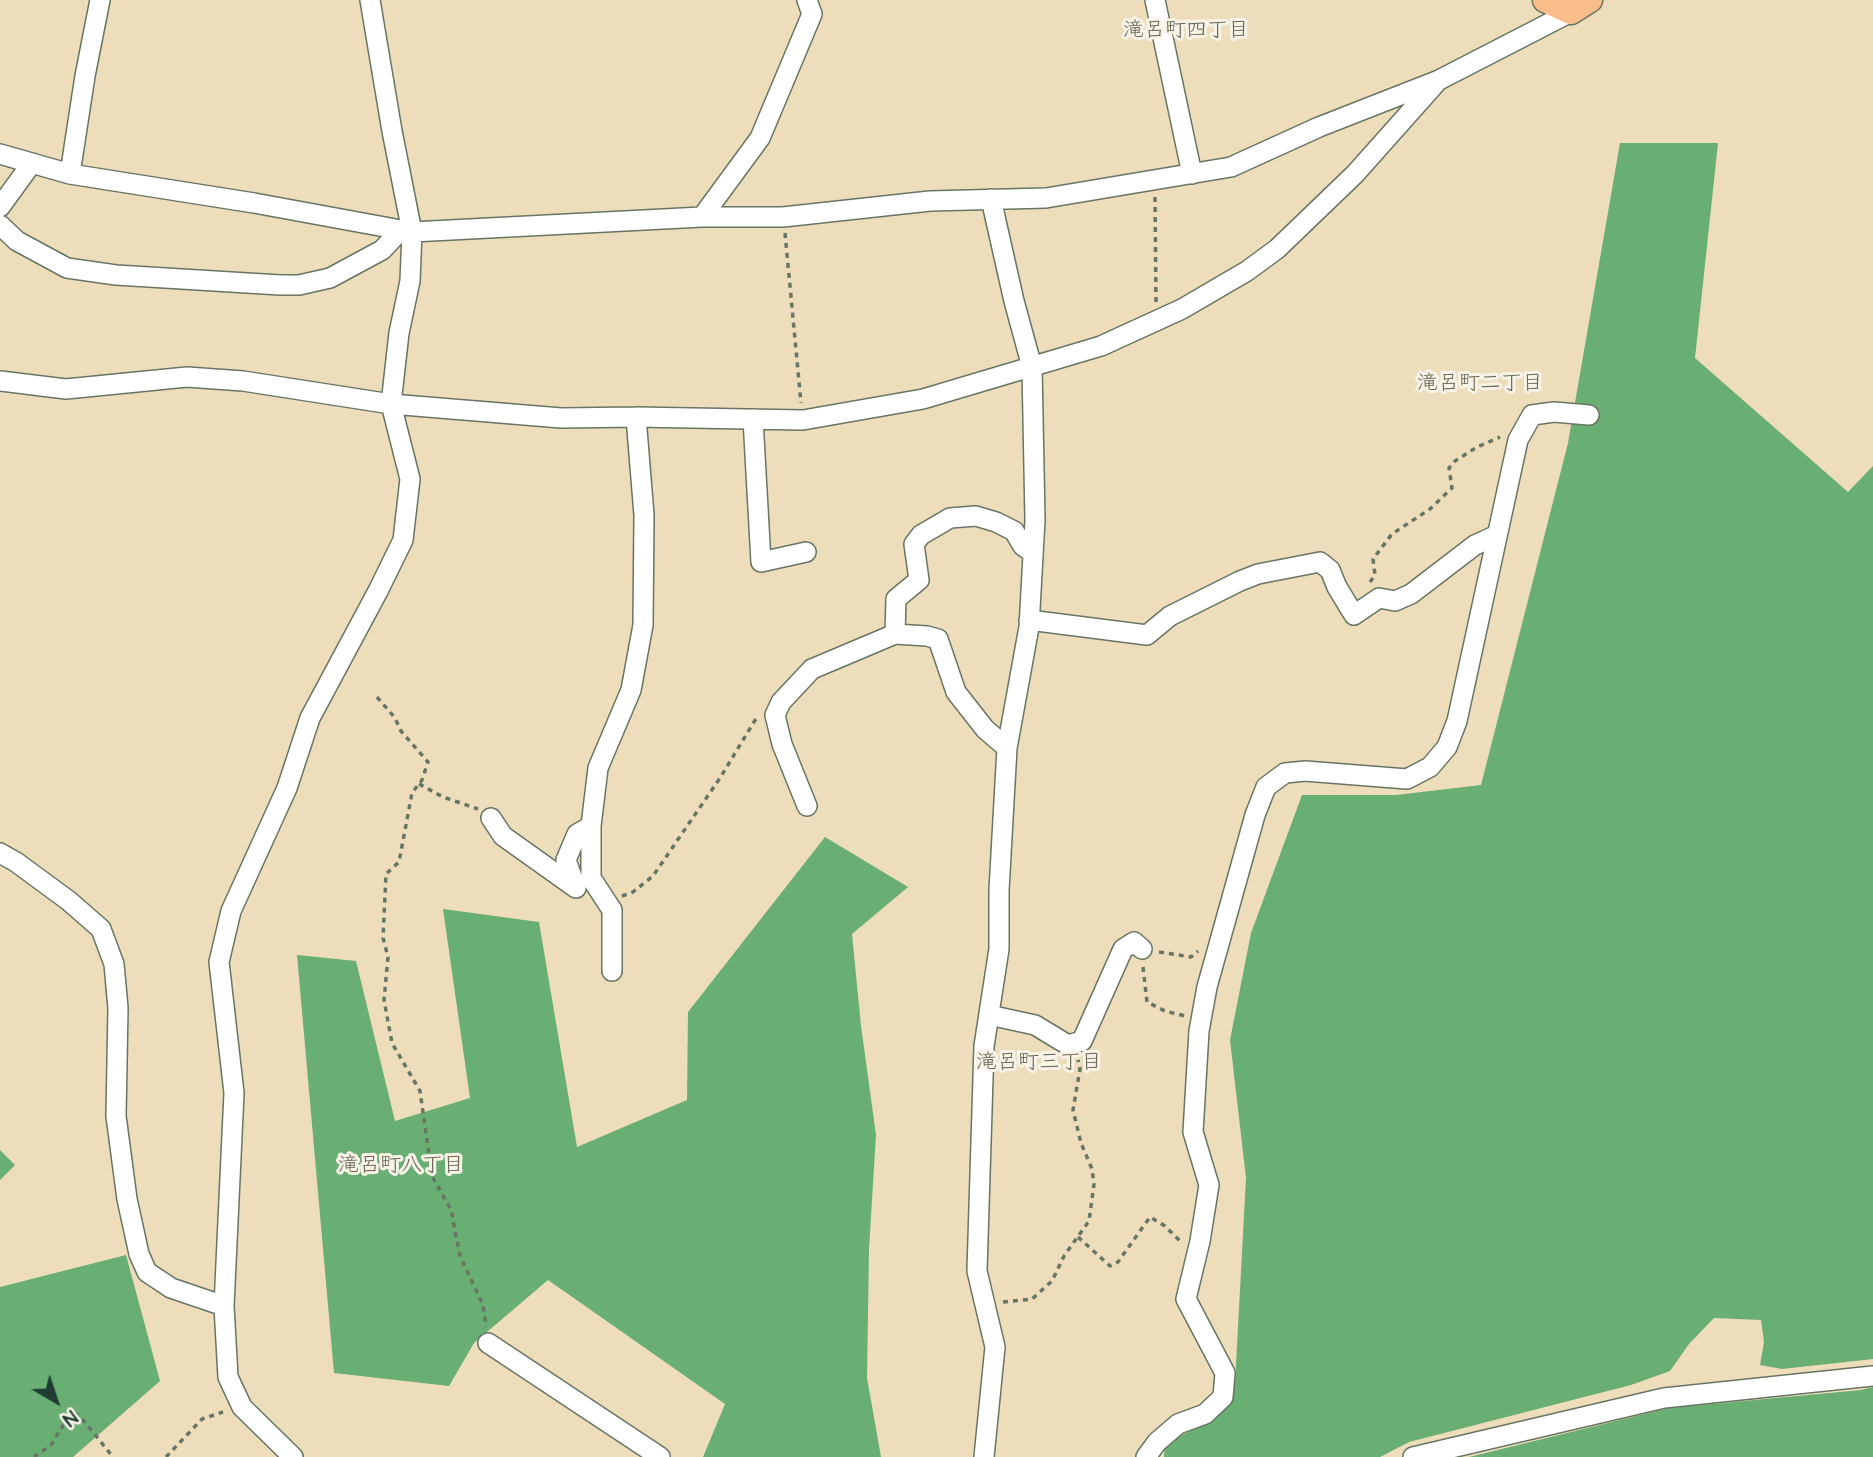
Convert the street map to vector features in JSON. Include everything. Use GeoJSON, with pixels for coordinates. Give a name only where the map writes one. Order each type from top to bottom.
{"type":"FeatureCollection","features":[{"type":"Feature","properties":{"kind":"main road"},"geometry":{"type":"LineString","coordinates":[[1545,0],[1580,6]]}},
{"type":"Feature","properties":{"kind":"street"},"geometry":{"type":"LineString","coordinates":[[70,174],[100,0]]}},
{"type":"Feature","properties":{"kind":"street"},"geometry":{"type":"LineString","coordinates":[[293,1457],[242,1406],[228,1377],[224,1306],[234,1093],[219,962],[231,911],[286,788],[310,718],[403,540],[410,479],[391,404],[399,333],[410,281],[392,131],[370,0]]}},
{"type":"Feature","properties":{"kind":"street"},"geometry":{"type":"LineString","coordinates":[[702,217],[760,138],[812,14],[807,0]]}},
{"type":"Feature","properties":{"kind":"street"},"geometry":{"type":"LineString","coordinates":[[1155,0],[1192,174]]}},
{"type":"Feature","properties":{"kind":"street"},"geometry":{"type":"LineString","coordinates":[[0,155],[70,174],[254,203],[406,231],[702,217],[783,217],[930,201],[1046,198],[1231,167],[1320,127],[1439,79],[1580,6]]}},
{"type":"Feature","properties":{"kind":"street"},"geometry":{"type":"LineString","coordinates":[[0,381],[66,389],[187,377],[243,381],[391,404],[561,418],[803,420],[923,399],[1101,346],[1182,309],[1247,271],[1277,249],[1354,174],[1439,79]]}},
{"type":"Feature","properties":{"kind":"street"},"geometry":{"type":"LineString","coordinates":[[0,207],[32,163]]}},
{"type":"Feature","properties":{"kind":"street"},"geometry":{"type":"LineString","coordinates":[[984,1457],[995,1347],[977,1271],[984,1046],[999,949],[999,890],[1007,748],[1029,620],[1035,520],[1032,367],[1014,301],[992,199]]}},
{"type":"Feature","properties":{"kind":"street"},"geometry":{"type":"LineString","coordinates":[[0,225],[17,241],[67,268],[116,275],[280,285],[299,285],[330,278],[382,250],[406,231]]}},
{"type":"Feature","properties":{"kind":"street"},"geometry":{"type":"LineString","coordinates":[[1146,1457],[1157,1442],[1178,1424],[1205,1414],[1223,1398],[1225,1373],[1186,1299],[1199,1248],[1209,1185],[1193,1132],[1201,1020],[1207,987],[1255,815],[1266,787],[1285,773],[1305,771],[1408,779],[1430,767],[1447,747],[1457,721],[1518,440],[1532,415],[1554,412],[1589,415]]}},
{"type":"Feature","properties":{"kind":"street"},"geometry":{"type":"LineString","coordinates":[[612,971],[612,910],[590,878],[591,826],[598,768],[631,690],[643,625],[644,515],[636,417]]}},
{"type":"Feature","properties":{"kind":"street"},"geometry":{"type":"LineString","coordinates":[[752,419],[761,562],[806,552]]}},
{"type":"Feature","properties":{"kind":"street"},"geometry":{"type":"LineString","coordinates":[[895,634],[896,599],[919,580],[914,544],[921,535],[950,518],[976,516],[996,522],[1014,531],[1023,546],[1033,554]]}},
{"type":"Feature","properties":{"kind":"street"},"geometry":{"type":"LineString","coordinates":[[1029,620],[1147,635],[1170,616],[1240,581],[1258,574],[1320,562],[1330,570],[1336,587],[1354,615],[1379,598],[1395,601],[1411,594],[1475,545],[1497,535]]}},
{"type":"Feature","properties":{"kind":"street"},"geometry":{"type":"LineString","coordinates":[[807,807],[782,744],[775,715],[781,702],[811,668],[895,634],[938,639],[957,692],[985,729],[1007,748]]}},
{"type":"Feature","properties":{"kind":"street"},"geometry":{"type":"LineString","coordinates":[[491,818],[503,836],[576,888],[566,860],[577,834],[591,826]]}},
{"type":"Feature","properties":{"kind":"street"},"geometry":{"type":"LineString","coordinates":[[0,853],[69,901],[101,929],[114,964],[118,1008],[116,1116],[127,1199],[139,1254],[147,1272],[171,1288],[224,1306]]}},
{"type":"Feature","properties":{"kind":"street"},"geometry":{"type":"LineString","coordinates":[[989,1015],[1035,1025],[1068,1045],[1082,1041],[1123,949],[1135,942],[1142,949]]}},
{"type":"Feature","properties":{"kind":"street"},"geometry":{"type":"LineString","coordinates":[[488,1343],[660,1457]]}},
{"type":"Feature","properties":{"kind":"street"},"geometry":{"type":"LineString","coordinates":[[1413,1457],[1664,1398],[1873,1376]]}},
{"type":"Feature","properties":{"kind":"path"},"geometry":{"type":"LineString","coordinates":[[1155,179],[1156,321]]}},
{"type":"Feature","properties":{"kind":"path"},"geometry":{"type":"LineString","coordinates":[[783,217],[803,420]]}},
{"type":"Feature","properties":{"kind":"path"},"geometry":{"type":"LineString","coordinates":[[1348,605],[1361,596],[1375,576],[1373,559],[1392,534],[1430,509],[1452,488],[1449,468],[1455,461],[1477,447],[1509,433]]}},
{"type":"Feature","properties":{"kind":"path"},"geometry":{"type":"LineString","coordinates":[[377,697],[395,718],[401,731],[428,762],[422,780],[412,793],[399,862],[386,874],[383,938],[388,957],[384,1000],[392,1043],[420,1091],[432,1176],[451,1210],[460,1256],[483,1305],[488,1343]]}},
{"type":"Feature","properties":{"kind":"path"},"geometry":{"type":"LineString","coordinates":[[606,901],[634,892],[653,876],[759,715],[778,709]]}},
{"type":"Feature","properties":{"kind":"path"},"geometry":{"type":"LineString","coordinates":[[419,784],[443,797],[474,807],[491,818]]}},
{"type":"Feature","properties":{"kind":"path"},"geometry":{"type":"LineString","coordinates":[[1201,1020],[1165,1011],[1147,1002],[1142,949],[1191,957],[1224,930]]}},
{"type":"Feature","properties":{"kind":"path"},"geometry":{"type":"LineString","coordinates":[[986,1303],[1032,1298],[1052,1281],[1064,1256],[1089,1221],[1094,1184],[1092,1169],[1081,1143],[1073,1110],[1080,1069],[1077,1056],[1082,1041]]}},
{"type":"Feature","properties":{"kind":"path"},"geometry":{"type":"LineString","coordinates":[[1078,1237],[1110,1266],[1118,1262],[1150,1217],[1165,1226],[1181,1242],[1199,1248]]}},
{"type":"Feature","properties":{"kind":"path"},"geometry":{"type":"LineString","coordinates":[[166,1457],[202,1419],[242,1406]]}},
{"type":"Feature","properties":{"kind":"path"},"geometry":{"type":"LineString","coordinates":[[34,1457],[51,1445],[69,1416],[76,1414],[113,1457]]}},
{"type":"Feature","properties":{"kind":"green space"},"geometry":{"type":"Polygon","coordinates":[[[1620,143],[1718,143],[1695,358],[1848,492],[1873,466],[1873,1359],[1782,1369],[1760,1365],[1764,1342],[1761,1320],[1714,1318],[1689,1344],[1670,1371],[1631,1385],[1409,1442],[1380,1457],[1164,1457],[1165,1443],[1203,1425],[1235,1383],[1246,1178],[1230,1040],[1251,933],[1302,795],[1396,795],[1481,785],[1568,443],[1620,143]]]}},
{"type":"Feature","properties":{"kind":"green space"},"geometry":{"type":"Polygon","coordinates":[[[825,837],[908,887],[852,934],[876,1135],[869,1249],[867,1378],[881,1457],[703,1457],[725,1404],[548,1280],[474,1343],[449,1386],[334,1373],[297,955],[356,961],[395,1121],[470,1098],[443,909],[539,922],[577,1147],[687,1100],[688,1012],[825,837]]]}},
{"type":"Feature","properties":{"kind":"green space"},"geometry":{"type":"Polygon","coordinates":[[[0,1150],[15,1165],[0,1180],[0,1150]]]}},
{"type":"Feature","properties":{"kind":"green space"},"geometry":{"type":"Polygon","coordinates":[[[126,1255],[160,1381],[73,1457],[0,1457],[0,1287],[126,1255]]]}},
{"type":"Feature","properties":{"kind":"green space"},"geometry":{"type":"Polygon","coordinates":[[[1873,1387],[1873,1457],[1469,1457],[1669,1408],[1873,1387]]]}},
{"type":"Feature","properties":{"kind":"district","name":"滝呂町四丁目"},"geometry":{"type":"Point","coordinates":[1186,32]}},
{"type":"Feature","properties":{"kind":"district","name":"滝呂町二丁目"},"geometry":{"type":"Point","coordinates":[1480,385]}},
{"type":"Feature","properties":{"kind":"district","name":"滝呂町三丁目"},"geometry":{"type":"Point","coordinates":[1039,1064]}},
{"type":"Feature","properties":{"kind":"district","name":"滝呂町八丁目"},"geometry":{"type":"Point","coordinates":[401,1167]}}]}
